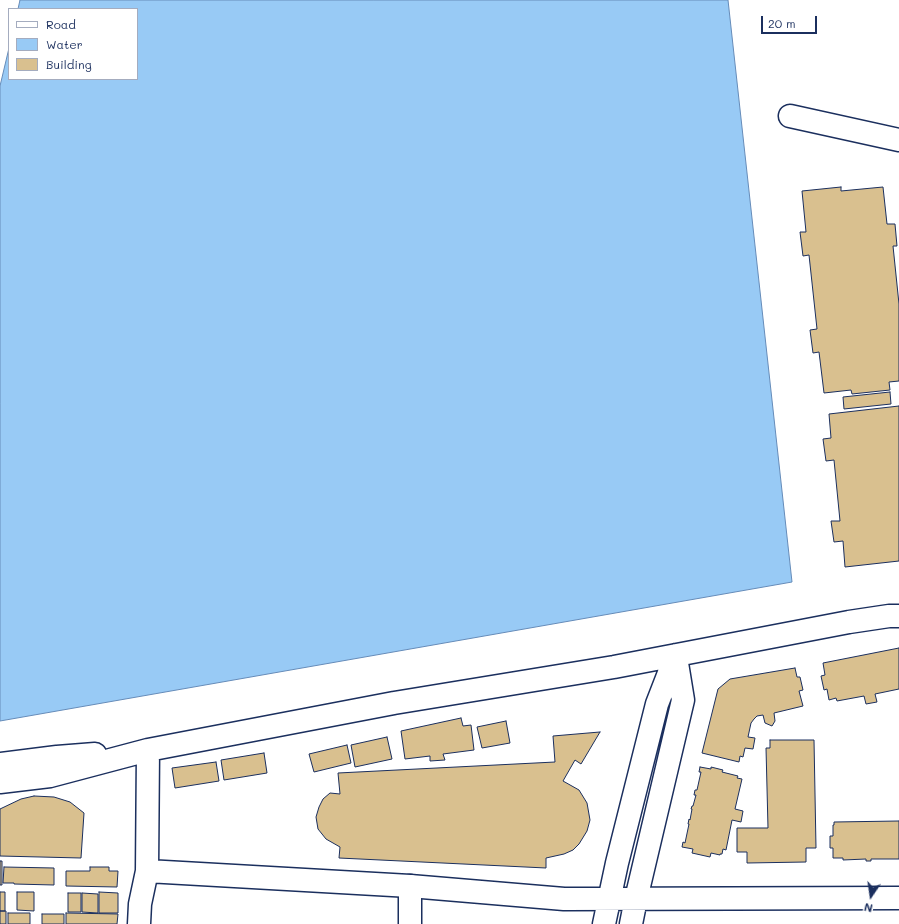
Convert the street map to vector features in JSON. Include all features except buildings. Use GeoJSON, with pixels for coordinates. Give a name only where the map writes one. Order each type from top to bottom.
{"type":"FeatureCollection","features":[{"type":"Feature","properties":{"kind":"street"},"geometry":{"type":"LineString","coordinates":[[790,116],[899,140]]}},
{"type":"Feature","properties":{"kind":"street"},"geometry":{"type":"LineString","coordinates":[[0,782],[50,776],[148,750],[394,703],[614,667],[848,622],[899,616]]}},
{"type":"Feature","properties":{"kind":"street"},"geometry":{"type":"LineString","coordinates":[[631,924],[683,700],[676,655]]}},
{"type":"Feature","properties":{"kind":"street"},"geometry":{"type":"LineString","coordinates":[[604,924],[617,863],[657,704],[676,655]]}},
{"type":"Feature","properties":{"kind":"street"},"geometry":{"type":"LineString","coordinates":[[0,764],[57,757],[148,750]]}},
{"type":"Feature","properties":{"kind":"street"},"geometry":{"type":"LineString","coordinates":[[138,924],[140,904],[147,871],[148,750]]}},
{"type":"Feature","properties":{"kind":"street"},"geometry":{"type":"LineString","coordinates":[[147,871],[410,886],[564,899],[899,898]]}},
{"type":"Feature","properties":{"kind":"street"},"geometry":{"type":"LineString","coordinates":[[410,886],[410,924]]}},
{"type":"Feature","properties":{"kind":"water"},"geometry":{"type":"Polygon","coordinates":[[[20,0],[728,0],[792,582],[0,721],[0,86],[8,52],[8,80],[138,80],[138,8],[18,8],[20,0]]]}}]}
